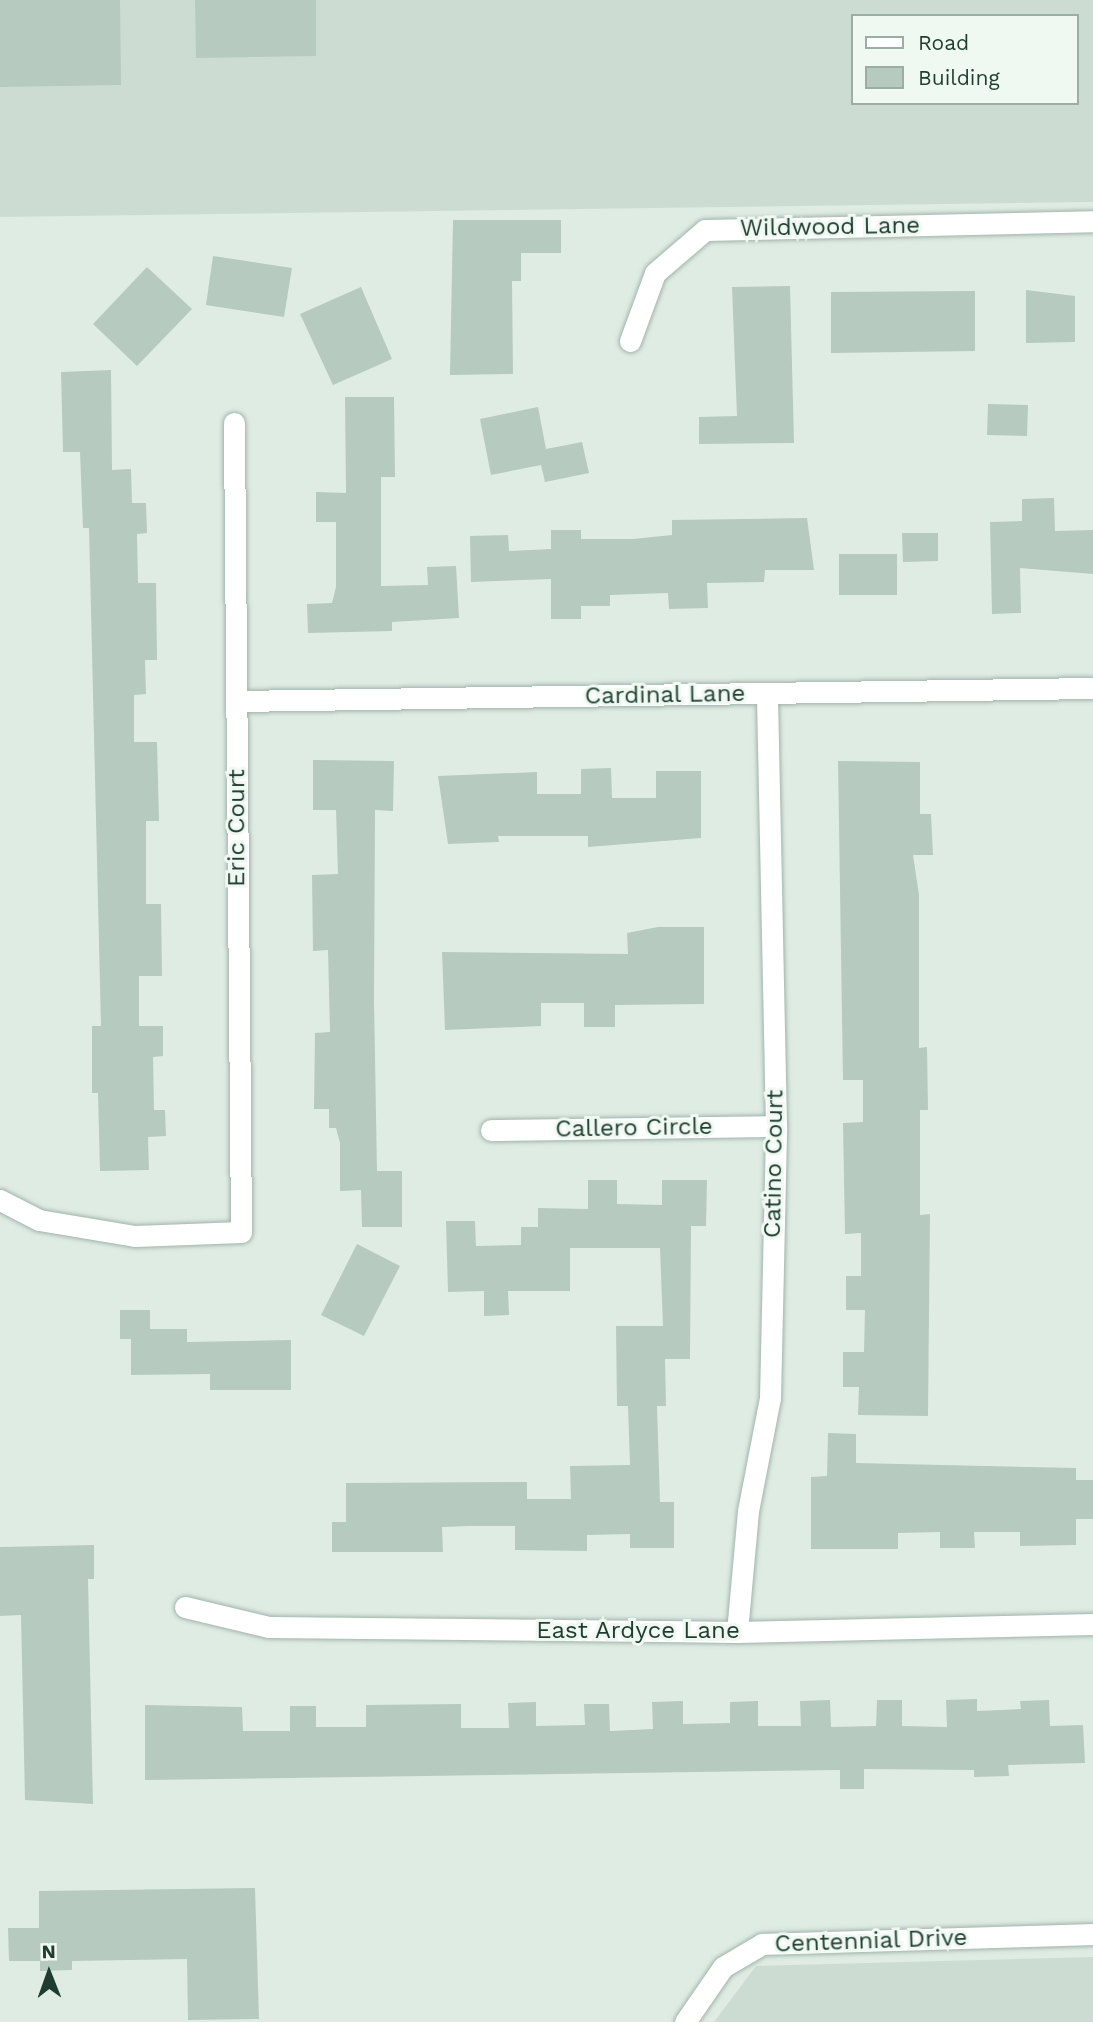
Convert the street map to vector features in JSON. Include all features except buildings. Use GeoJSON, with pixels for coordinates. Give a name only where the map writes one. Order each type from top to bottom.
{"type":"FeatureCollection","features":[{"type":"Feature","properties":{"kind":"street","name":"Wildwood Lane"},"geometry":{"type":"LineString","coordinates":[[630,341],[655,273],[705,230],[1093,220]]}},
{"type":"Feature","properties":{"kind":"street","name":"Eric Court"},"geometry":{"type":"LineString","coordinates":[[0,1200],[39,1220],[135,1236],[241,1232],[234,423]]}},
{"type":"Feature","properties":{"kind":"street","name":"Cardinal Lane"},"geometry":{"type":"LineString","coordinates":[[236,701],[1093,688]]}},
{"type":"Feature","properties":{"kind":"street","name":"Catino Court"},"geometry":{"type":"LineString","coordinates":[[737,1632],[748,1511],[770,1398],[776,1126],[767,693]]}},
{"type":"Feature","properties":{"kind":"street","name":"Callero Circle"},"geometry":{"type":"LineString","coordinates":[[491,1130],[776,1126]]}},
{"type":"Feature","properties":{"kind":"street","name":"East Ardyce Lane"},"geometry":{"type":"LineString","coordinates":[[184,1607],[269,1628],[737,1632],[1093,1624]]}},
{"type":"Feature","properties":{"kind":"street","name":"Centennial Drive"},"geometry":{"type":"LineString","coordinates":[[685,2022],[723,1967],[762,1944],[1093,1934]]}},
{"type":"Feature","properties":{"kind":"shaded area"},"geometry":{"type":"Polygon","coordinates":[[[0,0],[1093,0],[1093,202],[0,217],[0,0]]]}},
{"type":"Feature","properties":{"kind":"shaded area"},"geometry":{"type":"Polygon","coordinates":[[[1093,1957],[1093,2022],[714,2022],[756,1966],[1093,1957]]]}}]}
